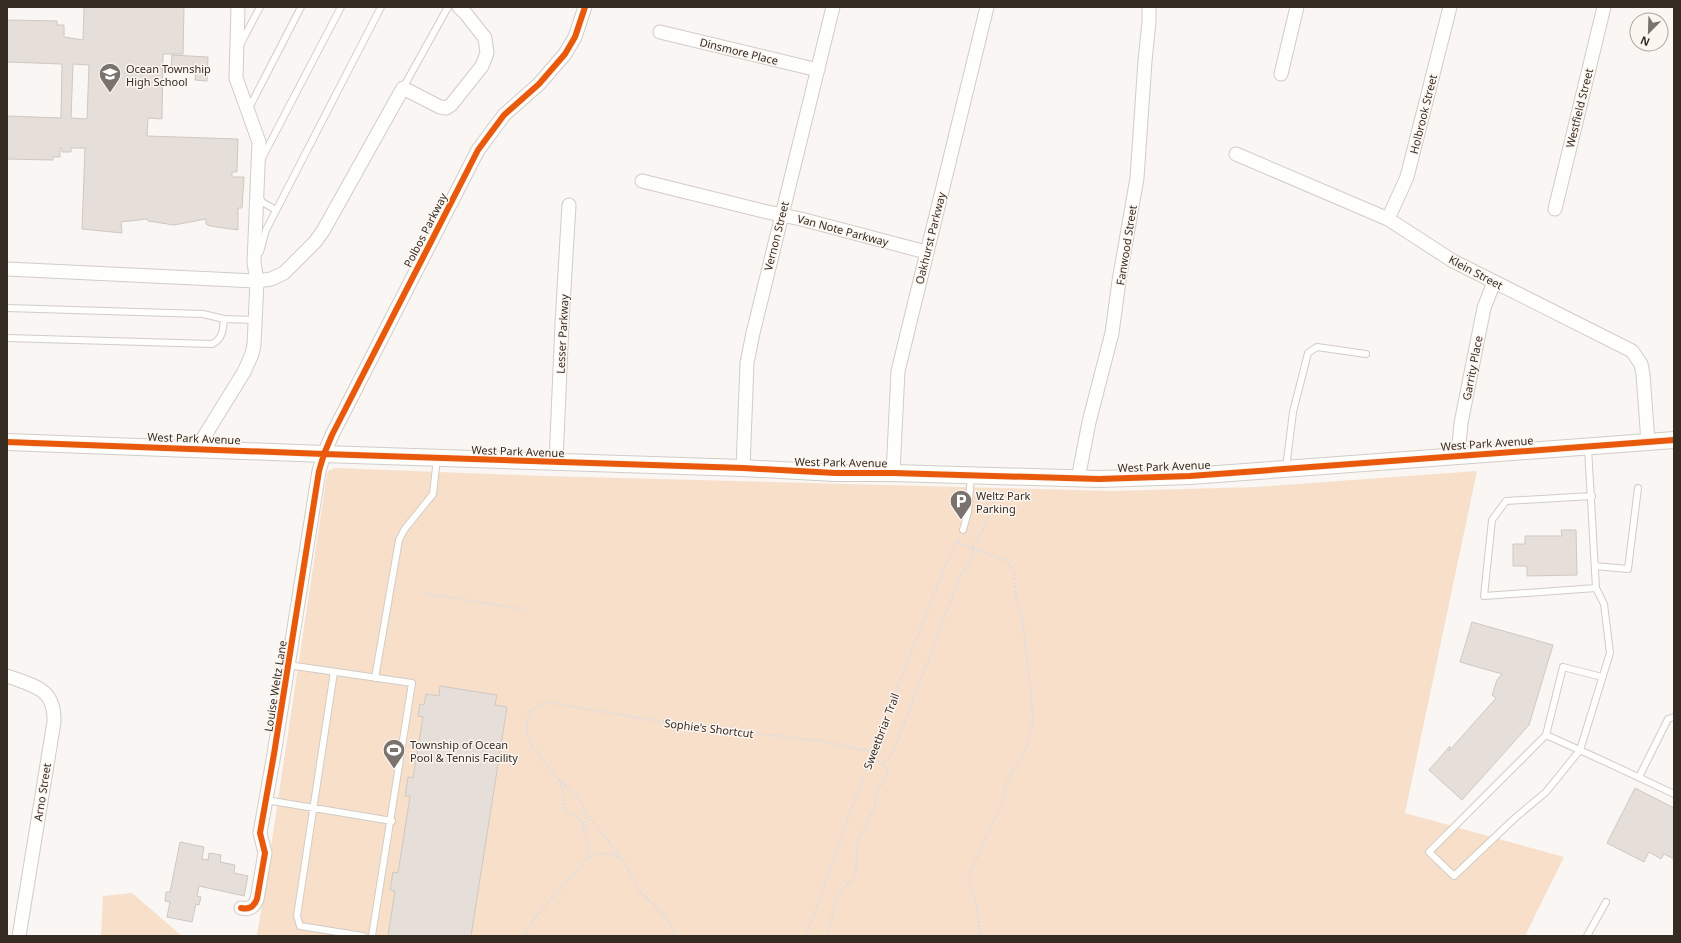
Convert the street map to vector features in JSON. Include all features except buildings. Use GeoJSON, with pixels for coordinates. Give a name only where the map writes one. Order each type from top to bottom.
{"type":"FeatureCollection","features":[{"type":"Feature","properties":{"kind":"street"},"geometry":{"type":"LineString","coordinates":[[197,448],[248,362],[254,345],[257,281],[254,263],[259,142],[237,84],[236,51],[238,7]]}},
{"type":"Feature","properties":{"kind":"street"},"geometry":{"type":"LineString","coordinates":[[7,270],[257,281],[271,279],[284,273],[315,242],[323,231],[403,88],[440,107],[446,108],[451,105],[482,66],[487,53],[485,38],[459,7]]}},
{"type":"Feature","properties":{"kind":"street","name":"Polbos Parkway"},"geometry":{"type":"LineString","coordinates":[[324,454],[332,435],[478,150],[504,115],[554,69],[575,37],[585,7]]}},
{"type":"Feature","properties":{"kind":"street","name":"Vernon Street"},"geometry":{"type":"LineString","coordinates":[[742,468],[747,363],[753,333],[833,7]]}},
{"type":"Feature","properties":{"kind":"street","name":"Oakhurst Parkway"},"geometry":{"type":"LineString","coordinates":[[893,473],[898,371],[987,7]]}},
{"type":"Feature","properties":{"kind":"street","name":"Fanwood Street"},"geometry":{"type":"LineString","coordinates":[[1078,479],[1089,422],[1112,333],[1119,281],[1137,178],[1149,7]]}},
{"type":"Feature","properties":{"kind":"street"},"geometry":{"type":"LineString","coordinates":[[1281,74],[1297,7]]}},
{"type":"Feature","properties":{"kind":"street","name":"Holbrook Street"},"geometry":{"type":"LineString","coordinates":[[1388,219],[1407,177],[1450,7]]}},
{"type":"Feature","properties":{"kind":"street","name":"Westfield Street"},"geometry":{"type":"LineString","coordinates":[[1555,209],[1604,7]]}},
{"type":"Feature","properties":{"kind":"street","name":"Dinsmore Place"},"geometry":{"type":"LineString","coordinates":[[660,32],[818,70]]}},
{"type":"Feature","properties":{"kind":"street","name":"Klein Street"},"geometry":{"type":"LineString","coordinates":[[1236,154],[1388,219],[1453,261],[1632,351],[1638,358],[1644,374],[1648,442]]}},
{"type":"Feature","properties":{"kind":"street","name":"Van Note Parkway"},"geometry":{"type":"LineString","coordinates":[[642,181],[926,252]]}},
{"type":"Feature","properties":{"kind":"street","name":"Lesser Parkway"},"geometry":{"type":"LineString","coordinates":[[556,462],[569,205]]}},
{"type":"Feature","properties":{"kind":"street","name":"Garrity Place"},"geometry":{"type":"LineString","coordinates":[[1458,455],[1461,423],[1484,308],[1494,282]]}},
{"type":"Feature","properties":{"kind":"street","name":"West Park Avenue"},"geometry":{"type":"LineString","coordinates":[[7,442],[742,468],[835,473],[893,473],[1078,479],[1190,476],[1674,440]]}},
{"type":"Feature","properties":{"kind":"street","name":"Louise Weltz Lane"},"geometry":{"type":"LineString","coordinates":[[241,908],[250,908],[255,905],[257,899],[265,853],[260,833],[319,471],[324,454]]}},
{"type":"Feature","properties":{"kind":"street","name":"Arno Street"},"geometry":{"type":"LineString","coordinates":[[7,676],[38,687],[50,698],[54,710],[54,722],[19,936]]}},
{"type":"Feature","properties":{"kind":"lane"},"geometry":{"type":"LineString","coordinates":[[236,51],[260,7]]}},
{"type":"Feature","properties":{"kind":"lane"},"geometry":{"type":"LineString","coordinates":[[248,110],[301,7]]}},
{"type":"Feature","properties":{"kind":"lane"},"geometry":{"type":"LineString","coordinates":[[258,167],[341,7]]}},
{"type":"Feature","properties":{"kind":"lane"},"geometry":{"type":"LineString","coordinates":[[257,281],[262,241],[266,230],[381,7]]}},
{"type":"Feature","properties":{"kind":"lane"},"geometry":{"type":"LineString","coordinates":[[403,88],[448,7]]}},
{"type":"Feature","properties":{"kind":"lane"},"geometry":{"type":"LineString","coordinates":[[257,190],[262,202],[276,210]]}},
{"type":"Feature","properties":{"kind":"lane"},"geometry":{"type":"LineString","coordinates":[[7,308],[203,314],[224,318],[255,320]]}},
{"type":"Feature","properties":{"kind":"lane"},"geometry":{"type":"LineString","coordinates":[[7,338],[212,344],[222,336],[224,318]]}},
{"type":"Feature","properties":{"kind":"lane"},"geometry":{"type":"LineString","coordinates":[[1286,469],[1293,412],[1308,352],[1317,347],[1366,354]]}},
{"type":"Feature","properties":{"kind":"lane"},"geometry":{"type":"LineString","coordinates":[[1588,446],[1596,588],[1604,604],[1610,653],[1580,750],[1546,792],[1515,818],[1454,876],[1429,852],[1546,735],[1563,667],[1602,676]]}},
{"type":"Feature","properties":{"kind":"lane"},"geometry":{"type":"LineString","coordinates":[[375,678],[399,540],[404,530],[433,494],[438,458]]}},
{"type":"Feature","properties":{"kind":"lane"},"geometry":{"type":"LineString","coordinates":[[963,530],[968,512],[972,475]]}},
{"type":"Feature","properties":{"kind":"lane"},"geometry":{"type":"LineString","coordinates":[[1595,566],[1628,569],[1638,488]]}},
{"type":"Feature","properties":{"kind":"lane"},"geometry":{"type":"LineString","coordinates":[[1592,496],[1506,501],[1492,520],[1484,596],[1596,588]]}},
{"type":"Feature","properties":{"kind":"lane"},"geometry":{"type":"LineString","coordinates":[[288,665],[412,683],[392,821],[372,936]]}},
{"type":"Feature","properties":{"kind":"lane"},"geometry":{"type":"LineString","coordinates":[[334,672],[297,916],[300,926],[363,936]]}},
{"type":"Feature","properties":{"kind":"lane"},"geometry":{"type":"LineString","coordinates":[[1639,777],[1668,719],[1674,717]]}},
{"type":"Feature","properties":{"kind":"lane"},"geometry":{"type":"LineString","coordinates":[[1546,735],[1674,794]]}},
{"type":"Feature","properties":{"kind":"lane"},"geometry":{"type":"LineString","coordinates":[[266,800],[392,821]]}},
{"type":"Feature","properties":{"kind":"lane"},"geometry":{"type":"LineString","coordinates":[[1587,936],[1606,902]]}},
{"type":"Feature","properties":{"kind":"path"},"geometry":{"type":"LineString","coordinates":[[883,764],[891,754],[897,742],[960,576],[970,562],[973,548],[988,518],[996,493]]}},
{"type":"Feature","properties":{"kind":"path"},"geometry":{"type":"LineString","coordinates":[[957,543],[1005,560],[1011,566],[1014,573],[1015,594],[1022,615],[1033,719],[1028,744],[1021,760],[1012,771],[1005,789],[1003,801],[971,870],[969,882],[977,906],[980,936]]}},
{"type":"Feature","properties":{"kind":"path"},"geometry":{"type":"LineString","coordinates":[[423,593],[523,609]]}},
{"type":"Feature","properties":{"kind":"path"},"geometry":{"type":"LineString","coordinates":[[827,936],[837,898],[841,890],[854,878],[856,874],[857,845],[865,824],[875,807],[875,795],[886,776],[887,770],[883,764],[870,759]]}},
{"type":"Feature","properties":{"kind":"path"},"geometry":{"type":"LineString","coordinates":[[559,780],[572,790],[584,806],[592,821],[623,860],[639,891],[651,902],[670,924],[676,936]]}},
{"type":"Feature","properties":{"kind":"path"},"geometry":{"type":"LineString","coordinates":[[559,780],[566,811],[579,819],[587,836]]}},
{"type":"Feature","properties":{"kind":"path"},"geometry":{"type":"LineString","coordinates":[[584,806],[587,836],[590,848],[586,859]]}},
{"type":"Feature","properties":{"kind":"path"},"geometry":{"type":"LineString","coordinates":[[523,936],[533,920],[586,859],[595,854],[606,853],[623,860]]}},
{"type":"Feature","properties":{"kind":"shaded area"},"geometry":{"type":"Polygon","coordinates":[[[335,468],[546,476],[1112,491],[1257,487],[1477,471],[1405,813],[1564,857],[1525,936],[255,936],[257,935],[264,893],[327,474],[328,471],[335,468]]]}},
{"type":"Feature","properties":{"kind":"shaded area"},"geometry":{"type":"Polygon","coordinates":[[[132,893],[182,936],[101,936],[103,896],[132,893]]]}},
{"type":"Feature","properties":{"kind":"cycle path"},"geometry":{"type":"LineString","coordinates":[[241,908],[246,909],[251,907],[257,899],[265,853],[260,833],[319,471],[324,454],[332,435],[478,150],[504,115],[539,84],[565,54],[575,37],[585,7]]}},
{"type":"Feature","properties":{"kind":"cycle path"},"geometry":{"type":"LineString","coordinates":[[7,442],[743,468],[835,473],[893,473],[1099,479],[1190,476],[1674,440]]}},
{"type":"Feature","properties":{"kind":"place","name":"Ocean Township High School"},"geometry":{"type":"Point","coordinates":[110,94]}},
{"type":"Feature","properties":{"kind":"place","name":"Weltz Park Parking"},"geometry":{"type":"Point","coordinates":[961,520]}},
{"type":"Feature","properties":{"kind":"place","name":"Township of Ocean Pool & Tennis Facility"},"geometry":{"type":"Point","coordinates":[394,770]}}]}
